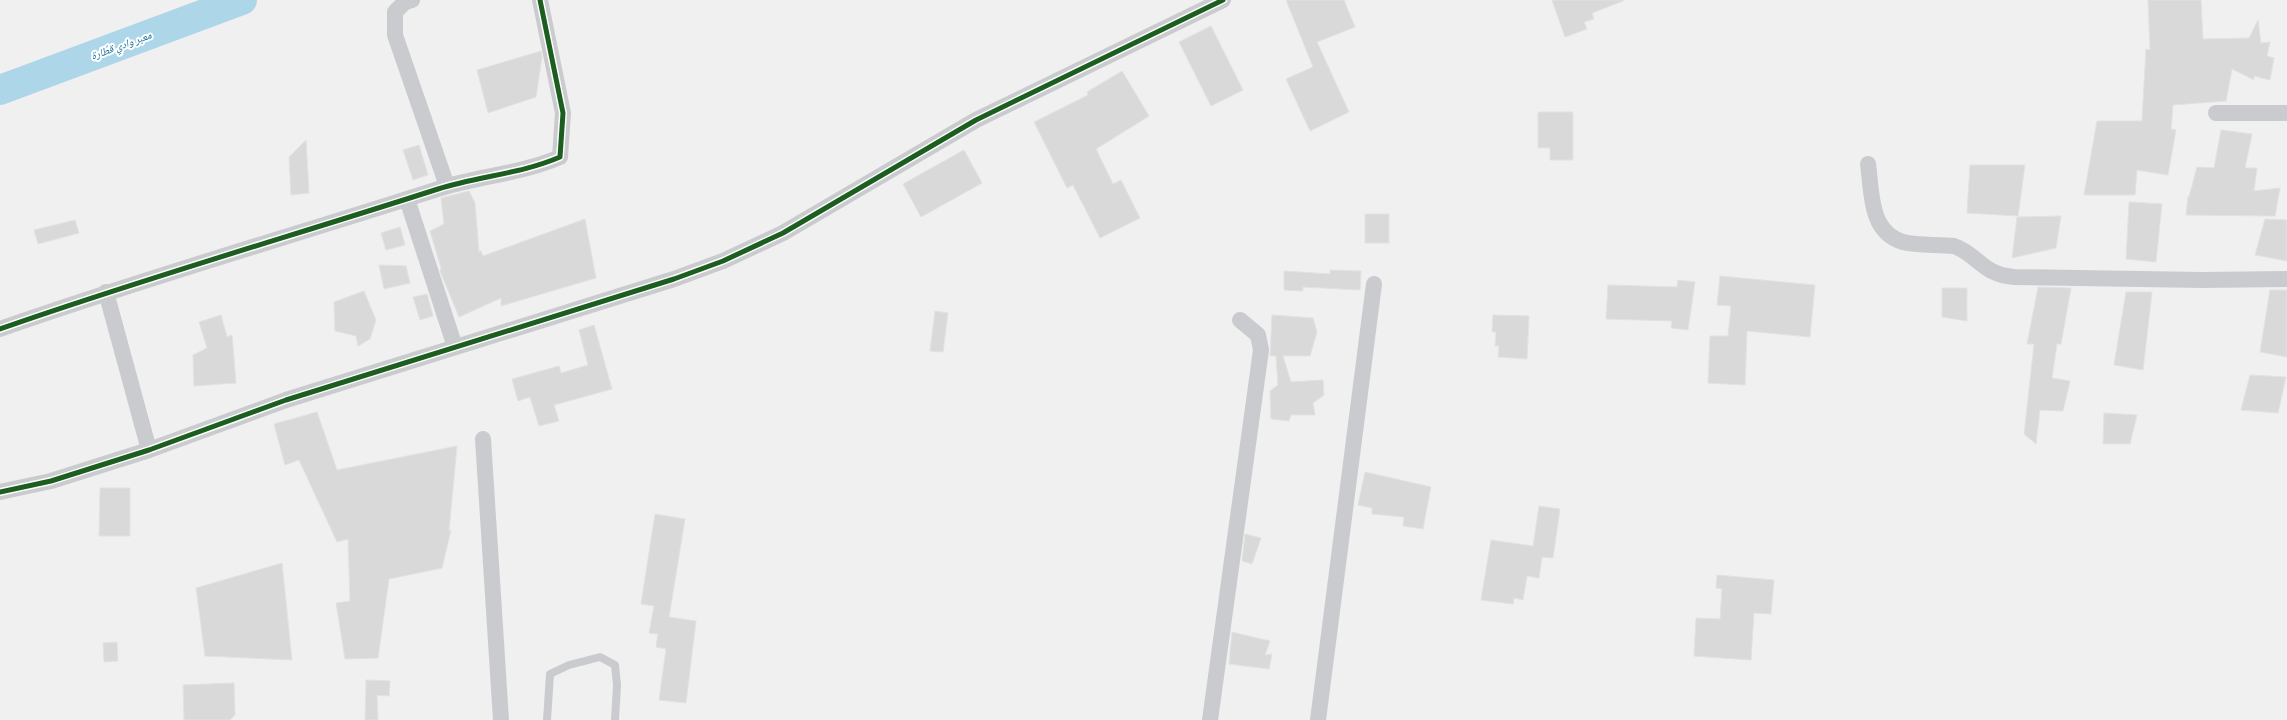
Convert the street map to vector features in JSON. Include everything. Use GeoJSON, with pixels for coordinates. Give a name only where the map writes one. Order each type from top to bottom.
{"type":"FeatureCollection","features":[{"type":"Feature","properties":{"kind":"street"},"geometry":{"type":"LineString","coordinates":[[412,0],[405,2],[394,12],[396,35],[447,186]]}},
{"type":"Feature","properties":{"kind":"street"},"geometry":{"type":"LineString","coordinates":[[0,329],[106,292],[447,186],[538,166],[560,157],[563,113],[540,0]]}},
{"type":"Feature","properties":{"kind":"street"},"geometry":{"type":"LineString","coordinates":[[0,492],[51,480],[149,450],[286,400],[674,279],[723,261],[783,233],[976,120],[1223,0]]}},
{"type":"Feature","properties":{"kind":"street"},"geometry":{"type":"LineString","coordinates":[[2216,113],[2287,113]]}},
{"type":"Feature","properties":{"kind":"street"},"geometry":{"type":"LineString","coordinates":[[1868,164],[1875,214],[1885,232],[1904,242],[1954,246],[1967,252],[1980,264],[1997,274],[2014,277],[2194,280],[2287,278]]}},
{"type":"Feature","properties":{"kind":"street"},"geometry":{"type":"LineString","coordinates":[[407,199],[455,347]]}},
{"type":"Feature","properties":{"kind":"street"},"geometry":{"type":"LineString","coordinates":[[1318,720],[1374,284]]}},
{"type":"Feature","properties":{"kind":"street"},"geometry":{"type":"LineString","coordinates":[[106,292],[149,450]]}},
{"type":"Feature","properties":{"kind":"street"},"geometry":{"type":"LineString","coordinates":[[1210,720],[1261,350],[1258,335],[1240,320]]}},
{"type":"Feature","properties":{"kind":"street"},"geometry":{"type":"LineString","coordinates":[[483,440],[501,720]]}},
{"type":"Feature","properties":{"kind":"lane"},"geometry":{"type":"LineString","coordinates":[[547,720],[550,674],[569,665],[600,657],[615,665],[617,685],[615,720]]}},
{"type":"Feature","properties":{"kind":"building"},"geometry":{"type":"Polygon","coordinates":[[[1286,0],[1344,0],[1355,27],[1317,42],[1349,112],[1310,131],[1286,79],[1313,67],[1286,0]]]}},
{"type":"Feature","properties":{"kind":"building"},"geometry":{"type":"Polygon","coordinates":[[[1552,0],[1623,1],[1592,13],[1594,19],[1584,22],[1587,29],[1565,37],[1552,0]]]}},
{"type":"Feature","properties":{"kind":"building"},"geometry":{"type":"Polygon","coordinates":[[[2148,0],[2201,0],[2203,39],[2249,38],[2258,20],[2261,43],[2270,42],[2267,56],[2274,58],[2270,80],[2254,76],[2254,80],[2232,69],[2226,101],[2173,105],[2171,129],[2176,130],[2168,175],[2137,170],[2135,195],[2084,195],[2097,121],[2142,121],[2146,49],[2150,50],[2148,0]]]}},
{"type":"Feature","properties":{"kind":"building"},"geometry":{"type":"Polygon","coordinates":[[[1211,26],[1243,90],[1211,106],[1179,42],[1211,26]]]}},
{"type":"Feature","properties":{"kind":"building"},"geometry":{"type":"Polygon","coordinates":[[[541,51],[542,57],[536,97],[488,113],[477,70],[541,51]]]}},
{"type":"Feature","properties":{"kind":"building"},"geometry":{"type":"Polygon","coordinates":[[[1122,71],[1149,116],[1096,149],[1113,184],[1121,180],[1140,218],[1100,238],[1073,185],[1067,188],[1034,122],[1088,95],[1087,92],[1122,71]]]}},
{"type":"Feature","properties":{"kind":"building"},"geometry":{"type":"Polygon","coordinates":[[[1538,112],[1573,112],[1573,160],[1550,160],[1550,148],[1538,148],[1538,112]]]}},
{"type":"Feature","properties":{"kind":"building"},"geometry":{"type":"Polygon","coordinates":[[[2221,130],[2252,134],[2245,168],[2257,168],[2254,191],[2280,188],[2275,216],[2186,215],[2188,196],[2189,197],[2197,167],[2214,168],[2221,130]]]}},
{"type":"Feature","properties":{"kind":"building"},"geometry":{"type":"Polygon","coordinates":[[[306,140],[309,193],[291,195],[289,157],[306,140]]]}},
{"type":"Feature","properties":{"kind":"building"},"geometry":{"type":"Polygon","coordinates":[[[419,145],[428,175],[413,180],[403,150],[419,145]]]}},
{"type":"Feature","properties":{"kind":"building"},"geometry":{"type":"Polygon","coordinates":[[[964,150],[982,183],[921,217],[903,184],[964,150]]]}},
{"type":"Feature","properties":{"kind":"building"},"geometry":{"type":"Polygon","coordinates":[[[1970,165],[2025,165],[2018,216],[1967,213],[1970,165]]]}},
{"type":"Feature","properties":{"kind":"building"},"geometry":{"type":"Polygon","coordinates":[[[469,191],[475,203],[479,252],[481,251],[483,256],[585,219],[596,278],[501,306],[501,298],[459,317],[440,271],[441,268],[430,231],[444,224],[441,198],[469,191]]]}},
{"type":"Feature","properties":{"kind":"building"},"geometry":{"type":"Polygon","coordinates":[[[2129,202],[2162,204],[2156,262],[2126,259],[2129,202]]]}},
{"type":"Feature","properties":{"kind":"building"},"geometry":{"type":"Polygon","coordinates":[[[1365,214],[1389,214],[1389,243],[1365,243],[1365,214]]]}},
{"type":"Feature","properties":{"kind":"building"},"geometry":{"type":"Polygon","coordinates":[[[2061,216],[2056,248],[2012,258],[2017,217],[2061,216]]]}},
{"type":"Feature","properties":{"kind":"building"},"geometry":{"type":"Polygon","coordinates":[[[2265,219],[2287,220],[2287,261],[2255,255],[2265,219]]]}},
{"type":"Feature","properties":{"kind":"building"},"geometry":{"type":"Polygon","coordinates":[[[75,220],[79,233],[38,244],[34,230],[75,220]]]}},
{"type":"Feature","properties":{"kind":"building"},"geometry":{"type":"Polygon","coordinates":[[[400,227],[405,245],[386,250],[381,233],[400,227]]]}},
{"type":"Feature","properties":{"kind":"building"},"geometry":{"type":"Polygon","coordinates":[[[379,265],[406,266],[410,283],[384,289],[379,265]]]}},
{"type":"Feature","properties":{"kind":"building"},"geometry":{"type":"Polygon","coordinates":[[[1330,270],[1361,271],[1360,290],[1303,287],[1303,291],[1284,290],[1284,271],[1330,274],[1330,270]]]}},
{"type":"Feature","properties":{"kind":"building"},"geometry":{"type":"Polygon","coordinates":[[[1720,276],[1815,285],[1810,337],[1747,331],[1745,385],[1708,383],[1710,336],[1728,336],[1731,306],[1717,305],[1720,276]]]}},
{"type":"Feature","properties":{"kind":"building"},"geometry":{"type":"Polygon","coordinates":[[[1678,280],[1695,282],[1688,330],[1671,328],[1672,321],[1606,319],[1608,285],[1677,287],[1678,280]]]}},
{"type":"Feature","properties":{"kind":"building"},"geometry":{"type":"Polygon","coordinates":[[[2038,287],[2071,288],[2061,344],[2057,344],[2052,378],[2070,381],[2063,411],[2040,410],[2036,444],[2024,434],[2034,344],[2027,344],[2038,287]]]}},
{"type":"Feature","properties":{"kind":"building"},"geometry":{"type":"Polygon","coordinates":[[[1942,288],[1967,288],[1967,321],[1942,317],[1942,288]]]}},
{"type":"Feature","properties":{"kind":"building"},"geometry":{"type":"Polygon","coordinates":[[[2270,290],[2287,290],[2287,357],[2260,352],[2270,290]]]}},
{"type":"Feature","properties":{"kind":"building"},"geometry":{"type":"Polygon","coordinates":[[[364,291],[376,320],[370,339],[358,346],[356,336],[335,331],[334,302],[364,291]]]}},
{"type":"Feature","properties":{"kind":"building"},"geometry":{"type":"Polygon","coordinates":[[[2126,292],[2152,292],[2143,370],[2114,365],[2126,292]]]}},
{"type":"Feature","properties":{"kind":"building"},"geometry":{"type":"Polygon","coordinates":[[[427,294],[433,316],[420,320],[413,297],[427,294]]]}},
{"type":"Feature","properties":{"kind":"building"},"geometry":{"type":"Polygon","coordinates":[[[935,311],[948,313],[943,352],[930,351],[935,311]]]}},
{"type":"Feature","properties":{"kind":"building"},"geometry":{"type":"Polygon","coordinates":[[[221,315],[227,337],[232,335],[236,383],[194,386],[193,355],[207,348],[199,322],[221,315]]]}},
{"type":"Feature","properties":{"kind":"building"},"geometry":{"type":"Polygon","coordinates":[[[1272,315],[1313,318],[1317,332],[1310,356],[1283,356],[1291,382],[1323,380],[1324,395],[1313,403],[1315,415],[1291,415],[1289,421],[1271,419],[1270,391],[1278,385],[1276,356],[1270,356],[1272,315]]]}},
{"type":"Feature","properties":{"kind":"building"},"geometry":{"type":"Polygon","coordinates":[[[1493,315],[1529,316],[1527,359],[1498,357],[1499,346],[1495,346],[1496,332],[1492,332],[1493,315]]]}},
{"type":"Feature","properties":{"kind":"building"},"geometry":{"type":"Polygon","coordinates":[[[594,325],[612,389],[554,405],[559,421],[539,426],[530,397],[518,401],[512,379],[559,366],[561,373],[588,365],[579,330],[594,325]]]}},
{"type":"Feature","properties":{"kind":"building"},"geometry":{"type":"Polygon","coordinates":[[[2250,375],[2286,377],[2278,413],[2241,410],[2250,375]]]}},
{"type":"Feature","properties":{"kind":"building"},"geometry":{"type":"Polygon","coordinates":[[[317,412],[337,470],[457,446],[449,531],[451,530],[442,568],[389,579],[378,658],[345,659],[336,603],[350,601],[348,539],[337,542],[299,460],[285,465],[274,424],[317,412]]]}},
{"type":"Feature","properties":{"kind":"building"},"geometry":{"type":"Polygon","coordinates":[[[2104,413],[2137,415],[2130,444],[2103,444],[2104,413]]]}},
{"type":"Feature","properties":{"kind":"building"},"geometry":{"type":"Polygon","coordinates":[[[1365,472],[1431,487],[1423,529],[1403,526],[1404,517],[1372,514],[1372,508],[1358,505],[1365,472]]]}},
{"type":"Feature","properties":{"kind":"building"},"geometry":{"type":"Polygon","coordinates":[[[100,488],[130,488],[130,536],[99,536],[100,488]]]}},
{"type":"Feature","properties":{"kind":"building"},"geometry":{"type":"Polygon","coordinates":[[[1539,506],[1560,509],[1553,558],[1542,557],[1539,578],[1527,576],[1523,600],[1514,598],[1513,604],[1481,600],[1491,540],[1533,546],[1539,506]]]}},
{"type":"Feature","properties":{"kind":"building"},"geometry":{"type":"Polygon","coordinates":[[[655,514],[685,519],[669,617],[696,621],[686,703],[659,700],[666,649],[656,647],[658,634],[649,633],[654,606],[641,604],[655,514]]]}},
{"type":"Feature","properties":{"kind":"building"},"geometry":{"type":"Polygon","coordinates":[[[1245,534],[1261,538],[1252,564],[1242,561],[1245,534]]]}},
{"type":"Feature","properties":{"kind":"building"},"geometry":{"type":"Polygon","coordinates":[[[282,563],[292,660],[205,656],[196,588],[282,563]]]}},
{"type":"Feature","properties":{"kind":"building"},"geometry":{"type":"Polygon","coordinates":[[[1717,575],[1774,580],[1771,614],[1754,613],[1751,660],[1694,656],[1696,618],[1720,619],[1722,589],[1716,588],[1717,575]]]}},
{"type":"Feature","properties":{"kind":"building"},"geometry":{"type":"Polygon","coordinates":[[[1232,632],[1270,641],[1265,655],[1272,654],[1269,669],[1229,664],[1232,632]]]}},
{"type":"Feature","properties":{"kind":"building"},"geometry":{"type":"Polygon","coordinates":[[[117,642],[118,661],[104,662],[103,643],[117,642]]]}},
{"type":"Feature","properties":{"kind":"building"},"geometry":{"type":"Polygon","coordinates":[[[366,680],[390,681],[389,696],[377,695],[378,720],[365,720],[366,680]]]}},
{"type":"Feature","properties":{"kind":"building"},"geometry":{"type":"Polygon","coordinates":[[[234,683],[235,715],[230,720],[184,720],[183,685],[234,683]]]}},
{"type":"Feature","properties":{"kind":"waterway","name":"معبر وادي قطّارة"},"geometry":{"type":"LineString","coordinates":[[0,90],[242,0]]}},
{"type":"Feature","properties":{"kind":"cycle path"},"geometry":{"type":"LineString","coordinates":[[0,329],[54,310],[438,189],[515,171],[545,163],[560,157],[563,113],[540,0]]}},
{"type":"Feature","properties":{"kind":"cycle path"},"geometry":{"type":"LineString","coordinates":[[0,492],[51,481],[149,450],[286,400],[674,279],[723,261],[783,233],[976,120],[1223,0]]}}]}
